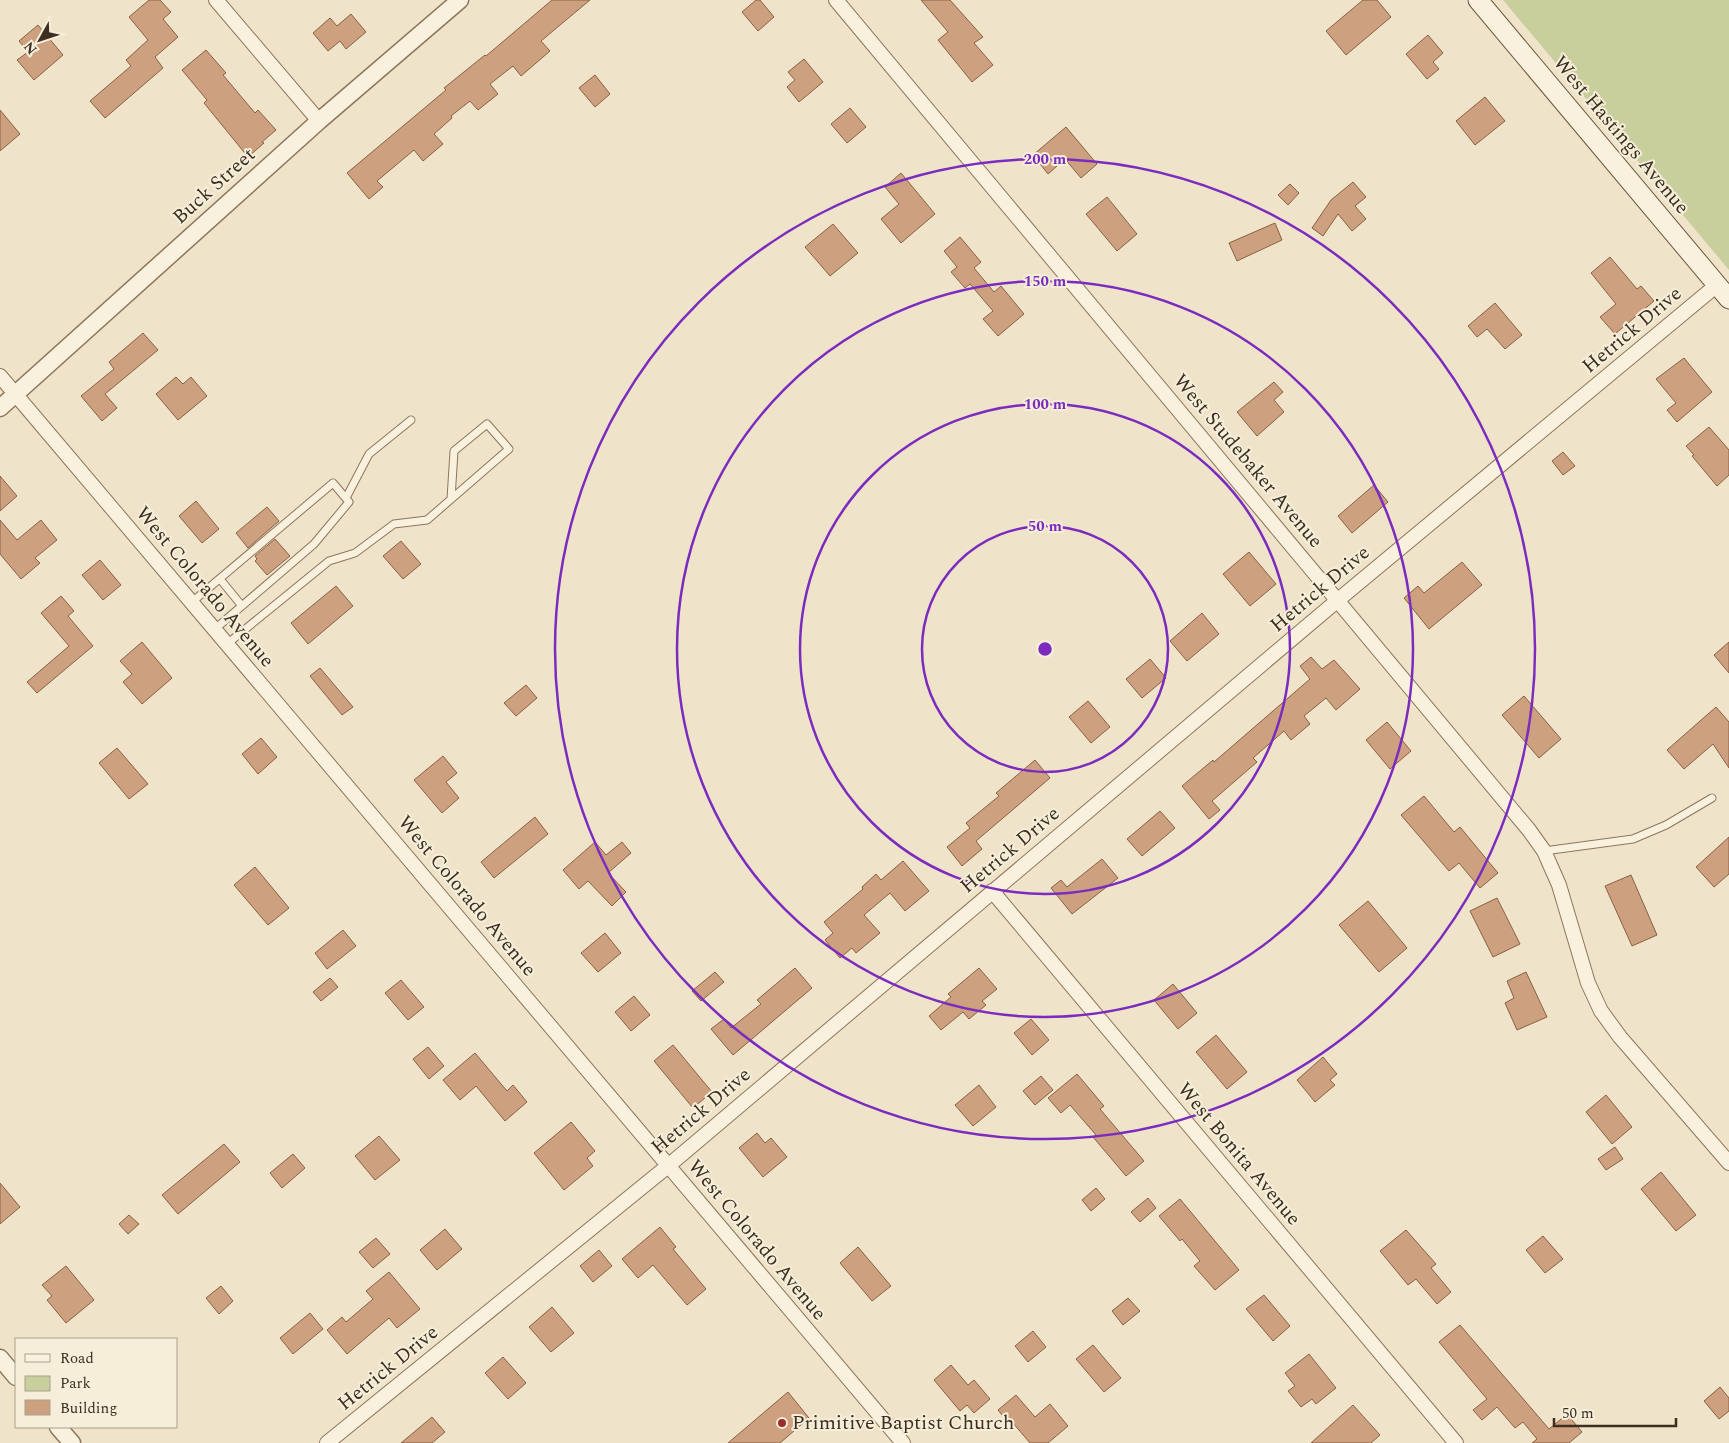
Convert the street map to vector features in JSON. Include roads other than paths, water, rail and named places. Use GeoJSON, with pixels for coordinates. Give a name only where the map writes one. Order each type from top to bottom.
{"type":"FeatureCollection","features":[{"type":"Feature","properties":{"kind":"main road","name":"West Hastings Avenue"},"geometry":{"type":"LineString","coordinates":[[1478,0],[1723,292]]}},
{"type":"Feature","properties":{"kind":"street"},"geometry":{"type":"LineString","coordinates":[[216,0],[319,121]]}},
{"type":"Feature","properties":{"kind":"street","name":"Buck Street"},"geometry":{"type":"LineString","coordinates":[[0,408],[319,121],[460,0]]}},
{"type":"Feature","properties":{"kind":"street","name":"West Studebaker Avenue"},"geometry":{"type":"LineString","coordinates":[[836,0],[1529,830],[1544,851],[1559,885],[1588,983],[1601,1012],[1620,1037],[1729,1163]]}},
{"type":"Feature","properties":{"kind":"street","name":"Hetrick Drive"},"geometry":{"type":"LineString","coordinates":[[327,1443],[668,1166],[1338,600],[1723,292]]}},
{"type":"Feature","properties":{"kind":"street","name":"West Colorado Avenue"},"geometry":{"type":"LineString","coordinates":[[0,376],[903,1443]]}},
{"type":"Feature","properties":{"kind":"street","name":"West Bonita Avenue"},"geometry":{"type":"LineString","coordinates":[[992,891],[1456,1443]]}},
{"type":"Feature","properties":{"kind":"street"},"geometry":{"type":"LineString","coordinates":[[0,1358],[15,1376]]}},
{"type":"Feature","properties":{"kind":"street"},"geometry":{"type":"LineString","coordinates":[[59,1428],[72,1443]]}},
{"type":"Feature","properties":{"kind":"lane"},"geometry":{"type":"LineString","coordinates":[[346,498],[369,454],[411,420]]}},
{"type":"Feature","properties":{"kind":"lane"},"geometry":{"type":"LineString","coordinates":[[227,644],[329,561],[355,553],[394,524],[427,520],[451,499],[509,448],[487,424],[454,451],[451,499]]}},
{"type":"Feature","properties":{"kind":"lane"},"geometry":{"type":"LineString","coordinates":[[192,602],[333,483],[346,498],[349,502],[314,544],[215,629]]}},
{"type":"Feature","properties":{"kind":"lane"},"geometry":{"type":"LineString","coordinates":[[220,579],[242,606]]}},
{"type":"Feature","properties":{"kind":"lane"},"geometry":{"type":"LineString","coordinates":[[1544,851],[1633,839],[1666,825],[1712,798]]}},
{"type":"Feature","properties":{"kind":"place","name":"Primitive Baptist Church"},"geometry":{"type":"Point","coordinates":[782,1423]}}]}
